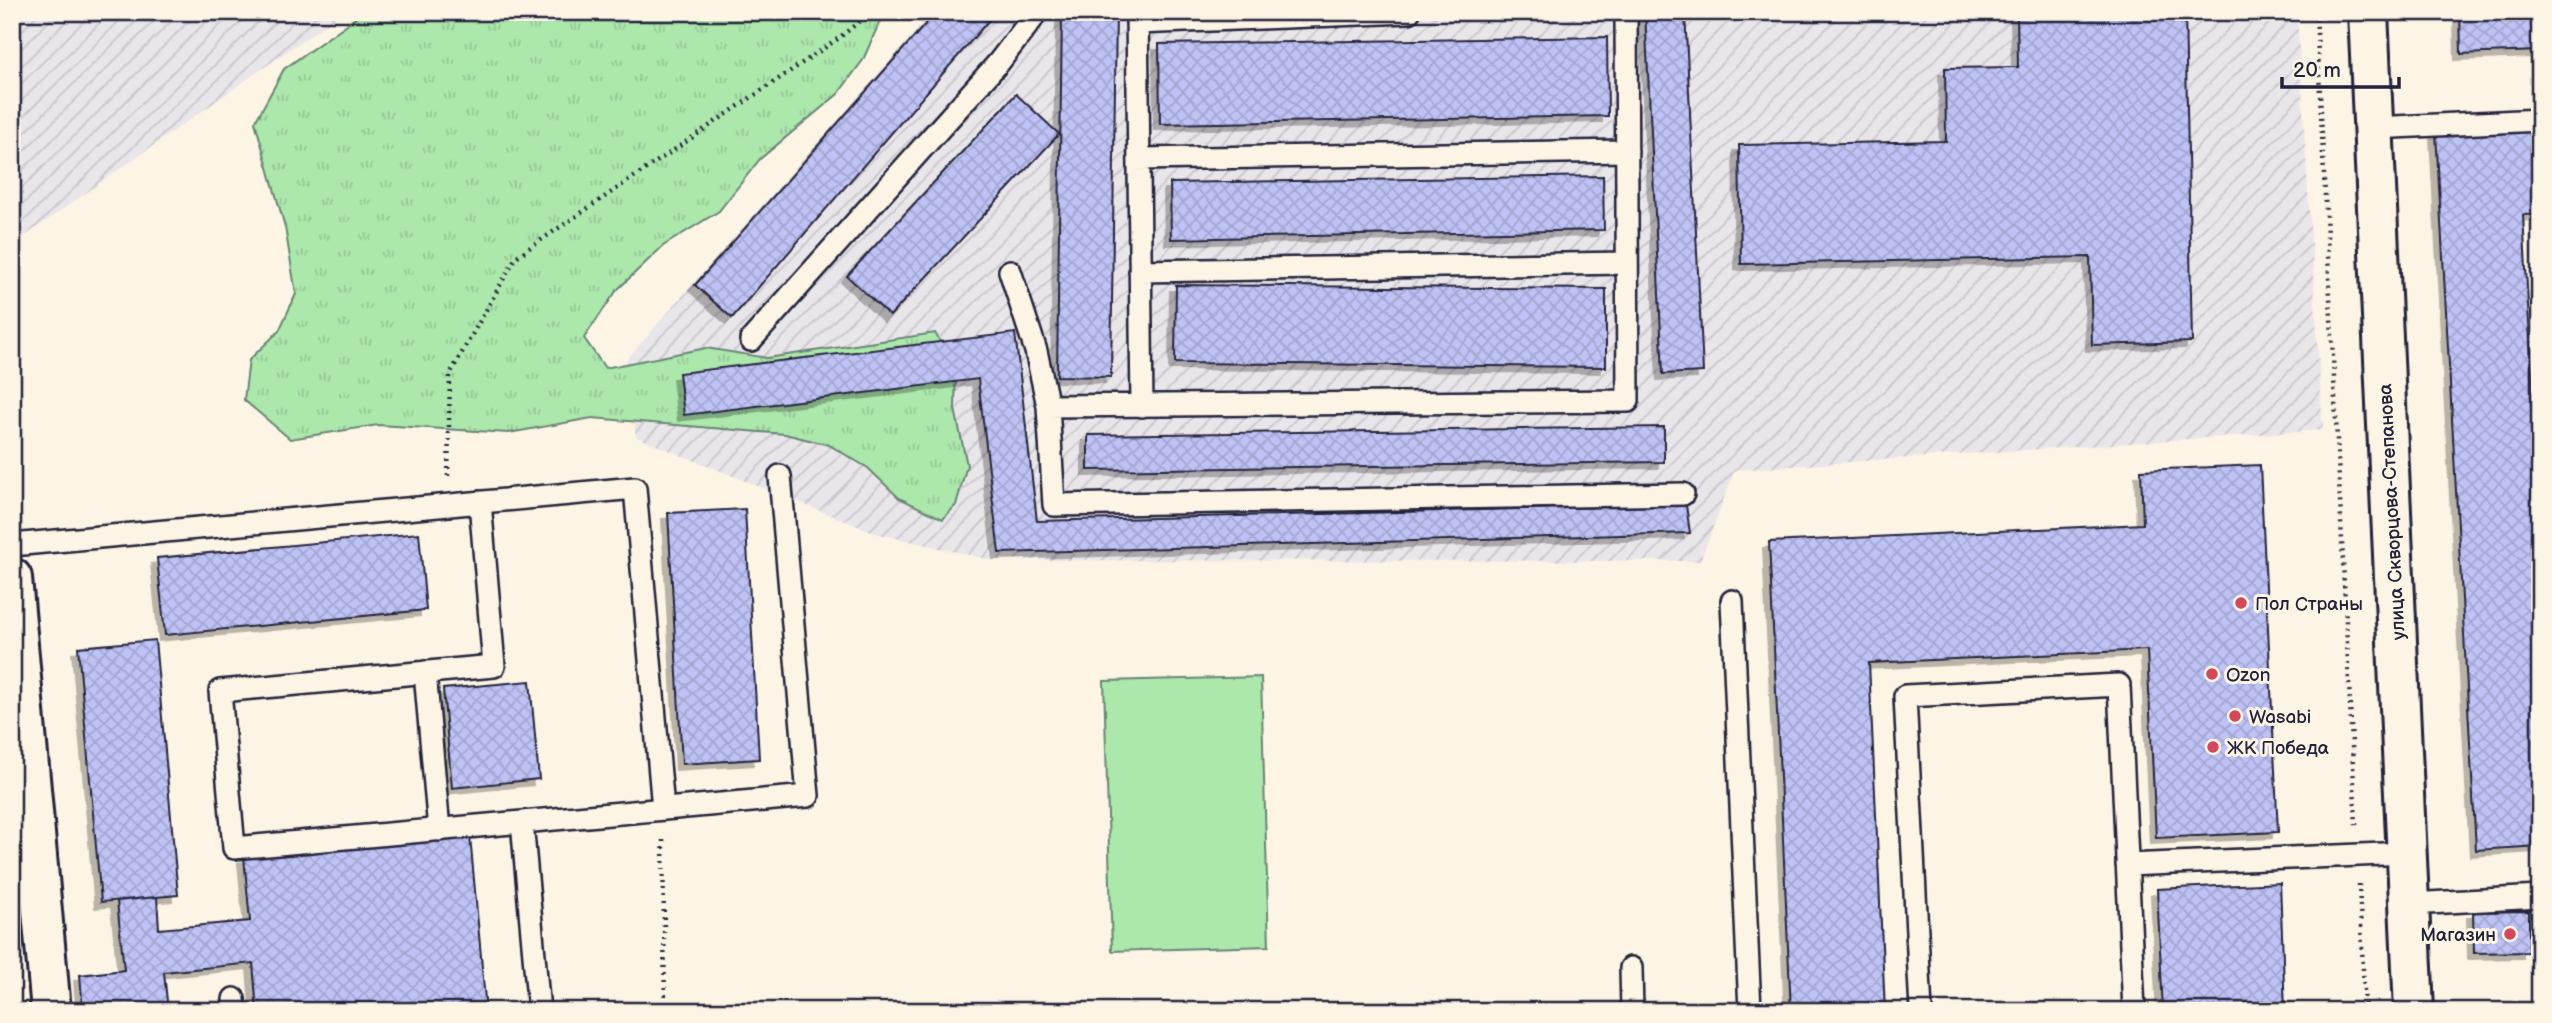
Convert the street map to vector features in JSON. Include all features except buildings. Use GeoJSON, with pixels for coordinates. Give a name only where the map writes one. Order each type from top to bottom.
{"type":"FeatureCollection","features":[{"type":"Feature","properties":{"kind":"street","name":"улица Скворцова-Степанова"},"geometry":{"type":"LineString","coordinates":[[2368,12],[2414,1011]]}},
{"type":"Feature","properties":{"kind":"street"},"geometry":{"type":"LineString","coordinates":[[12,578],[51,1011]]}},
{"type":"Feature","properties":{"kind":"lane"},"geometry":{"type":"LineString","coordinates":[[751,340],[999,62],[1032,19],[1033,12]]}},
{"type":"Feature","properties":{"kind":"lane"},"geometry":{"type":"LineString","coordinates":[[1142,407],[1137,18],[1409,12]]}},
{"type":"Feature","properties":{"kind":"lane"},"geometry":{"type":"LineString","coordinates":[[1048,406],[1628,401],[1626,12]]}},
{"type":"Feature","properties":{"kind":"lane"},"geometry":{"type":"LineString","coordinates":[[2374,128],[2540,120]]}},
{"type":"Feature","properties":{"kind":"lane"},"geometry":{"type":"LineString","coordinates":[[1139,159],[1627,151]]}},
{"type":"Feature","properties":{"kind":"lane"},"geometry":{"type":"LineString","coordinates":[[1140,271],[1627,263]]}},
{"type":"Feature","properties":{"kind":"lane"},"geometry":{"type":"LineString","coordinates":[[1010,271],[1036,351],[1048,406],[1054,505],[1684,494]]}},
{"type":"Feature","properties":{"kind":"lane"},"geometry":{"type":"LineString","coordinates":[[480,502],[494,666],[220,691],[234,848],[808,796],[780,476]]}},
{"type":"Feature","properties":{"kind":"lane"},"geometry":{"type":"LineString","coordinates":[[12,545],[635,488],[663,809]]}},
{"type":"Feature","properties":{"kind":"lane"},"geometry":{"type":"LineString","coordinates":[[1732,601],[1750,1011]]}},
{"type":"Feature","properties":{"kind":"lane"},"geometry":{"type":"LineString","coordinates":[[425,672],[439,830]]}},
{"type":"Feature","properties":{"kind":"lane"},"geometry":{"type":"LineString","coordinates":[[1921,1011],[1905,696],[2119,685],[2134,1011]]}},
{"type":"Feature","properties":{"kind":"lane"},"geometry":{"type":"LineString","coordinates":[[522,822],[539,1011]]}},
{"type":"Feature","properties":{"kind":"lane"},"geometry":{"type":"LineString","coordinates":[[2127,865],[2406,853]]}},
{"type":"Feature","properties":{"kind":"lane"},"geometry":{"type":"LineString","coordinates":[[2409,904],[2540,897]]}},
{"type":"Feature","properties":{"kind":"lane"},"geometry":{"type":"LineString","coordinates":[[1631,968],[1632,1011]]}},
{"type":"Feature","properties":{"kind":"path"},"geometry":{"type":"LineString","coordinates":[[447,505],[450,374],[516,257],[828,46],[871,12]]}},
{"type":"Feature","properties":{"kind":"path"},"geometry":{"type":"LineString","coordinates":[[2316,12],[2365,1011]]}},
{"type":"Feature","properties":{"kind":"path"},"geometry":{"type":"LineString","coordinates":[[663,809],[665,1011]]}},
{"type":"Feature","properties":{"kind":"shaded area"},"geometry":{"type":"Polygon","coordinates":[[[12,12],[343,12],[12,245],[12,12]]]}},
{"type":"Feature","properties":{"kind":"shaded area"},"geometry":{"type":"Polygon","coordinates":[[[933,12],[2297,12],[2323,430],[1735,470],[1700,561],[990,560],[875,533],[636,437],[627,359],[933,12]]]}},
{"type":"Feature","properties":{"kind":"green space"},"geometry":{"type":"Polygon","coordinates":[[[364,12],[884,12],[863,60],[838,94],[760,159],[719,211],[663,246],[617,290],[584,338],[605,368],[706,348],[767,358],[935,333],[956,368],[955,409],[967,465],[956,505],[943,519],[899,498],[868,468],[829,445],[785,434],[592,418],[509,433],[378,425],[290,439],[244,400],[249,360],[279,331],[296,294],[285,227],[255,122],[284,69],[364,12]]]}},
{"type":"Feature","properties":{"kind":"green space"},"geometry":{"type":"Polygon","coordinates":[[[1261,677],[1269,946],[1112,951],[1104,681],[1261,677]]]}},
{"type":"Feature","properties":{"kind":"place","name":"Пол Страны"},"geometry":{"type":"Point","coordinates":[2241,603]}},
{"type":"Feature","properties":{"kind":"place","name":"Ozon"},"geometry":{"type":"Point","coordinates":[2212,674]}},
{"type":"Feature","properties":{"kind":"place","name":"Wasabi"},"geometry":{"type":"Point","coordinates":[2235,716]}},
{"type":"Feature","properties":{"kind":"place","name":"ЖК Победа"},"geometry":{"type":"Point","coordinates":[2213,747]}},
{"type":"Feature","properties":{"kind":"place","name":"Магазин"},"geometry":{"type":"Point","coordinates":[2510,934]}}]}
